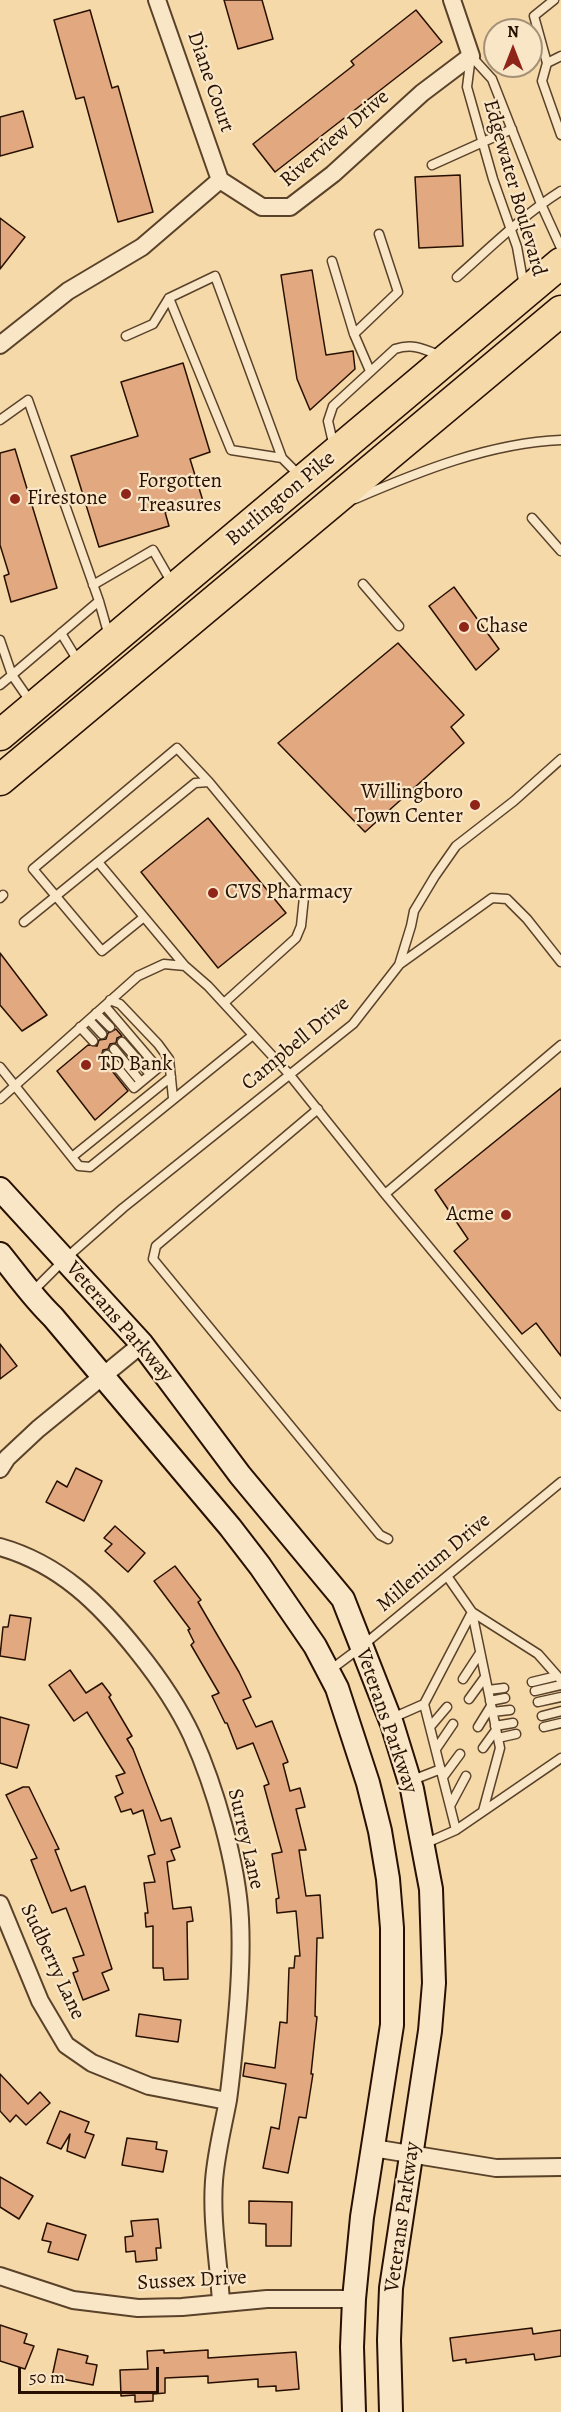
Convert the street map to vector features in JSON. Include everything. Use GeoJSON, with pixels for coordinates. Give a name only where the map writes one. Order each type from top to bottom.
{"type":"FeatureCollection","features":[{"type":"Feature","properties":{"kind":"highway","name":"Burlington Pike"},"geometry":{"type":"LineString","coordinates":[[0,734],[561,263]]}},
{"type":"Feature","properties":{"kind":"highway","name":"Burlington Pike"},"geometry":{"type":"LineString","coordinates":[[0,780],[561,310]]}},
{"type":"Feature","properties":{"kind":"main road","name":"Veterans Parkway"},"geometry":{"type":"LineString","coordinates":[[0,1189],[142,1344],[240,1475],[343,1599],[389,1719],[409,1781],[431,1889],[434,1983],[430,2031],[392,2288],[389,2340],[391,2412]]}},
{"type":"Feature","properties":{"kind":"main road","name":"Veterans Parkway"},"geometry":{"type":"LineString","coordinates":[[0,1254],[30,1294],[53,1317],[103,1376],[260,1566],[315,1646],[337,1688],[368,1783],[380,1831],[388,1879],[392,1928],[392,2025],[362,2217],[352,2347],[354,2412]]}},
{"type":"Feature","properties":{"kind":"street","name":"Diane Court"},"geometry":{"type":"LineString","coordinates":[[157,0],[220,180]]}},
{"type":"Feature","properties":{"kind":"street"},"geometry":{"type":"LineString","coordinates":[[452,0],[471,56]]}},
{"type":"Feature","properties":{"kind":"street","name":"Riverview Drive"},"geometry":{"type":"LineString","coordinates":[[220,180],[262,207],[290,207],[333,174],[422,93],[471,56]]}},
{"type":"Feature","properties":{"kind":"street"},"geometry":{"type":"LineString","coordinates":[[0,345],[68,291],[142,247],[220,180]]}},
{"type":"Feature","properties":{"kind":"street"},"geometry":{"type":"LineString","coordinates":[[0,1469],[7,1458],[38,1429],[142,1344]]}},
{"type":"Feature","properties":{"kind":"street","name":"Surrey Lane"},"geometry":{"type":"LineString","coordinates":[[0,1547],[20,1552],[59,1572],[77,1585],[114,1622],[152,1670],[191,1733],[232,1859],[240,1919],[238,2011],[227,2101],[213,2183],[221,2303]]}},
{"type":"Feature","properties":{"kind":"street","name":"Sudberry Lane"},"geometry":{"type":"LineString","coordinates":[[0,1904],[40,2001],[66,2044],[92,2063],[148,2086],[227,2101]]}},
{"type":"Feature","properties":{"kind":"street"},"geometry":{"type":"LineString","coordinates":[[373,2148],[496,2168],[561,2167]]}},
{"type":"Feature","properties":{"kind":"street","name":"Sussex Drive"},"geometry":{"type":"LineString","coordinates":[[0,2276],[73,2300],[138,2308],[182,2307],[267,2299],[354,2299]]}},
{"type":"Feature","properties":{"kind":"lane"},"geometry":{"type":"LineString","coordinates":[[554,0],[534,16],[547,63],[542,81],[561,135]]}},
{"type":"Feature","properties":{"kind":"lane","name":"Edgewater Boulevard"},"geometry":{"type":"LineString","coordinates":[[471,56],[492,79],[541,204],[561,248]]}},
{"type":"Feature","properties":{"kind":"lane","name":"Edgewater Boulevard"},"geometry":{"type":"LineString","coordinates":[[471,56],[466,87],[517,247],[525,293]]}},
{"type":"Feature","properties":{"kind":"lane"},"geometry":{"type":"LineString","coordinates":[[547,63],[561,56]]}},
{"type":"Feature","properties":{"kind":"lane"},"geometry":{"type":"LineString","coordinates":[[432,165],[512,129]]}},
{"type":"Feature","properties":{"kind":"lane"},"geometry":{"type":"LineString","coordinates":[[457,277],[541,204],[561,191]]}},
{"type":"Feature","properties":{"kind":"lane"},"geometry":{"type":"LineString","coordinates":[[354,334],[398,292],[379,234]]}},
{"type":"Feature","properties":{"kind":"lane"},"geometry":{"type":"LineString","coordinates":[[332,261],[354,334],[370,371]]}},
{"type":"Feature","properties":{"kind":"lane"},"geometry":{"type":"LineString","coordinates":[[126,336],[153,324],[168,298],[215,276],[282,458],[303,480]]}},
{"type":"Feature","properties":{"kind":"lane"},"geometry":{"type":"LineString","coordinates":[[168,298],[231,450],[282,458]]}},
{"type":"Feature","properties":{"kind":"lane"},"geometry":{"type":"LineString","coordinates":[[336,452],[328,421],[333,406],[395,349],[407,345],[420,346],[447,359]]}},
{"type":"Feature","properties":{"kind":"lane"},"geometry":{"type":"LineString","coordinates":[[0,420],[28,400],[99,601],[110,642]]}},
{"type":"Feature","properties":{"kind":"lane"},"geometry":{"type":"LineString","coordinates":[[316,516],[423,470],[530,441],[561,440]]}},
{"type":"Feature","properties":{"kind":"lane"},"geometry":{"type":"LineString","coordinates":[[532,518],[561,551]]}},
{"type":"Feature","properties":{"kind":"lane"},"geometry":{"type":"LineString","coordinates":[[93,585],[153,550],[174,588]]}},
{"type":"Feature","properties":{"kind":"lane"},"geometry":{"type":"LineString","coordinates":[[363,584],[399,626]]}},
{"type":"Feature","properties":{"kind":"lane"},"geometry":{"type":"LineString","coordinates":[[0,685],[99,601]]}},
{"type":"Feature","properties":{"kind":"lane"},"geometry":{"type":"LineString","coordinates":[[61,633],[81,667]]}},
{"type":"Feature","properties":{"kind":"lane"},"geometry":{"type":"LineString","coordinates":[[0,640],[12,675],[34,706]]}},
{"type":"Feature","properties":{"kind":"lane"},"geometry":{"type":"LineString","coordinates":[[144,916],[102,951],[33,869],[177,748],[209,782],[304,897],[301,926],[296,938],[224,1003]]}},
{"type":"Feature","properties":{"kind":"lane","name":"Campbell Drive"},"geometry":{"type":"LineString","coordinates":[[30,1294],[65,1259],[123,1208],[352,1024],[399,965],[414,911],[456,846],[514,801],[561,759]]}},
{"type":"Feature","properties":{"kind":"lane"},"geometry":{"type":"LineString","coordinates":[[24,922],[195,783],[209,782]]}},
{"type":"Feature","properties":{"kind":"lane"},"geometry":{"type":"LineString","coordinates":[[98,862],[185,966],[224,1003],[290,1074],[385,1194],[561,1406]]}},
{"type":"Feature","properties":{"kind":"lane"},"geometry":{"type":"LineString","coordinates":[[399,965],[492,898],[507,899],[527,919],[561,962]]}},
{"type":"Feature","properties":{"kind":"lane"},"geometry":{"type":"LineString","coordinates":[[0,1099],[138,976],[164,963],[185,966]]}},
{"type":"Feature","properties":{"kind":"lane"},"geometry":{"type":"LineString","coordinates":[[107,1003],[120,1004],[169,1059],[173,1098]]}},
{"type":"Feature","properties":{"kind":"lane"},"geometry":{"type":"LineString","coordinates":[[107,1003],[158,1067]]}},
{"type":"Feature","properties":{"kind":"lane"},"geometry":{"type":"LineString","coordinates":[[92,1016],[110,1027]]}},
{"type":"Feature","properties":{"kind":"lane"},"geometry":{"type":"LineString","coordinates":[[92,1016],[102,1034]]}},
{"type":"Feature","properties":{"kind":"lane"},"geometry":{"type":"LineString","coordinates":[[80,1027],[93,1041]]}},
{"type":"Feature","properties":{"kind":"lane"},"geometry":{"type":"LineString","coordinates":[[0,1067],[79,1166],[90,1167],[253,1035]]}},
{"type":"Feature","properties":{"kind":"lane"},"geometry":{"type":"LineString","coordinates":[[122,1042],[150,1074]]}},
{"type":"Feature","properties":{"kind":"lane"},"geometry":{"type":"LineString","coordinates":[[385,1194],[561,1045]]}},
{"type":"Feature","properties":{"kind":"lane"},"geometry":{"type":"LineString","coordinates":[[114,1049],[138,1085]]}},
{"type":"Feature","properties":{"kind":"lane"},"geometry":{"type":"LineString","coordinates":[[107,1055],[138,1085]]}},
{"type":"Feature","properties":{"kind":"lane"},"geometry":{"type":"LineString","coordinates":[[138,1085],[169,1059]]}},
{"type":"Feature","properties":{"kind":"lane"},"geometry":{"type":"LineString","coordinates":[[72,1157],[171,1077]]}},
{"type":"Feature","properties":{"kind":"lane"},"geometry":{"type":"LineString","coordinates":[[318,1109],[156,1245],[153,1259],[374,1528],[388,1539]]}},
{"type":"Feature","properties":{"kind":"lane","name":"Millenium Drive"},"geometry":{"type":"LineString","coordinates":[[328,1671],[361,1647],[561,1482]]}},
{"type":"Feature","properties":{"kind":"lane"},"geometry":{"type":"LineString","coordinates":[[447,1576],[472,1612],[538,1654],[560,1680],[534,1687]]}},
{"type":"Feature","properties":{"kind":"lane"},"geometry":{"type":"LineString","coordinates":[[472,1612],[500,1748],[483,1811]]}},
{"type":"Feature","properties":{"kind":"lane"},"geometry":{"type":"LineString","coordinates":[[389,1719],[424,1704],[472,1612]]}},
{"type":"Feature","properties":{"kind":"lane"},"geometry":{"type":"LineString","coordinates":[[463,1679],[480,1653]]}},
{"type":"Feature","properties":{"kind":"lane"},"geometry":{"type":"LineString","coordinates":[[469,1699],[485,1677]]}},
{"type":"Feature","properties":{"kind":"lane"},"geometry":{"type":"LineString","coordinates":[[478,1728],[491,1706],[505,1693],[488,1690]]}},
{"type":"Feature","properties":{"kind":"lane"},"geometry":{"type":"LineString","coordinates":[[538,1702],[561,1697]]}},
{"type":"Feature","properties":{"kind":"lane"},"geometry":{"type":"LineString","coordinates":[[424,1704],[456,1830]]}},
{"type":"Feature","properties":{"kind":"lane"},"geometry":{"type":"LineString","coordinates":[[491,1706],[510,1710]]}},
{"type":"Feature","properties":{"kind":"lane"},"geometry":{"type":"LineString","coordinates":[[430,1726],[447,1707]]}},
{"type":"Feature","properties":{"kind":"lane"},"geometry":{"type":"LineString","coordinates":[[542,1716],[561,1711]]}},
{"type":"Feature","properties":{"kind":"lane"},"geometry":{"type":"LineString","coordinates":[[544,1727],[561,1722]]}},
{"type":"Feature","properties":{"kind":"lane"},"geometry":{"type":"LineString","coordinates":[[483,1748],[496,1731],[513,1723]]}},
{"type":"Feature","properties":{"kind":"lane"},"geometry":{"type":"LineString","coordinates":[[436,1749],[453,1724]]}},
{"type":"Feature","properties":{"kind":"lane"},"geometry":{"type":"LineString","coordinates":[[496,1731],[516,1734]]}},
{"type":"Feature","properties":{"kind":"lane"},"geometry":{"type":"LineString","coordinates":[[409,1781],[442,1773],[460,1754]]}},
{"type":"Feature","properties":{"kind":"lane"},"geometry":{"type":"LineString","coordinates":[[423,1845],[456,1830],[561,1758]]}},
{"type":"Feature","properties":{"kind":"lane"},"geometry":{"type":"LineString","coordinates":[[450,1806],[466,1776]]}},
{"type":"Feature","properties":{"kind":"building"},"geometry":{"type":"Polygon","coordinates":[[[224,0],[262,0],[273,39],[238,49],[224,0]]]}},
{"type":"Feature","properties":{"kind":"building"},"geometry":{"type":"Polygon","coordinates":[[[90,10],[112,88],[118,86],[153,212],[118,222],[84,97],[76,99],[54,20],[90,10]]]}},
{"type":"Feature","properties":{"kind":"building"},"geometry":{"type":"Polygon","coordinates":[[[416,10],[442,42],[275,172],[253,144],[354,65],[351,61],[416,10]]]}},
{"type":"Feature","properties":{"kind":"building"},"geometry":{"type":"Polygon","coordinates":[[[23,111],[33,147],[0,156],[0,117],[23,111]]]}},
{"type":"Feature","properties":{"kind":"building"},"geometry":{"type":"Polygon","coordinates":[[[460,175],[463,246],[419,248],[415,177],[460,175]]]}},
{"type":"Feature","properties":{"kind":"building"},"geometry":{"type":"Polygon","coordinates":[[[0,218],[25,237],[0,269],[0,218]]]}},
{"type":"Feature","properties":{"kind":"building"},"geometry":{"type":"Polygon","coordinates":[[[312,270],[326,355],[353,351],[355,369],[310,410],[297,379],[281,275],[312,270]]]}},
{"type":"Feature","properties":{"kind":"building"},"geometry":{"type":"Polygon","coordinates":[[[183,363],[210,452],[190,459],[203,501],[165,512],[169,526],[99,547],[71,456],[138,436],[121,382],[183,363]]]}},
{"type":"Feature","properties":{"kind":"building","name":"Firestone"},"geometry":{"type":"Polygon","coordinates":[[[15,449],[57,588],[11,602],[4,576],[9,574],[0,545],[0,453],[15,449]]]}},
{"type":"Feature","properties":{"kind":"building","name":"Chase"},"geometry":{"type":"Polygon","coordinates":[[[454,587],[499,649],[476,670],[429,606],[454,587]]]}},
{"type":"Feature","properties":{"kind":"building"},"geometry":{"type":"Polygon","coordinates":[[[398,643],[464,715],[451,727],[464,743],[365,832],[278,743],[398,643]]]}},
{"type":"Feature","properties":{"kind":"building","name":"CVS Pharmacy"},"geometry":{"type":"Polygon","coordinates":[[[208,818],[286,913],[218,968],[141,872],[208,818]]]}},
{"type":"Feature","properties":{"kind":"building"},"geometry":{"type":"Polygon","coordinates":[[[0,953],[47,1015],[22,1031],[0,1005],[0,953]]]}},
{"type":"Feature","properties":{"kind":"building","name":"TD Bank"},"geometry":{"type":"Polygon","coordinates":[[[116,1029],[122,1036],[117,1038],[116,1043],[110,1044],[108,1049],[103,1050],[101,1057],[128,1091],[95,1120],[57,1071],[88,1045],[97,1046],[99,1040],[106,1039],[108,1033],[116,1029]]]}},
{"type":"Feature","properties":{"kind":"building","name":"Acme"},"geometry":{"type":"Polygon","coordinates":[[[561,1088],[561,1356],[536,1323],[522,1334],[454,1251],[468,1239],[435,1190],[561,1088]]]}},
{"type":"Feature","properties":{"kind":"building"},"geometry":{"type":"Polygon","coordinates":[[[0,1344],[17,1366],[0,1379],[0,1344]]]}},
{"type":"Feature","properties":{"kind":"building"},"geometry":{"type":"Polygon","coordinates":[[[76,1468],[102,1481],[84,1521],[46,1502],[57,1481],[67,1487],[76,1468]]]}},
{"type":"Feature","properties":{"kind":"building"},"geometry":{"type":"Polygon","coordinates":[[[115,1526],[145,1553],[128,1572],[105,1551],[112,1544],[104,1538],[115,1526]]]}},
{"type":"Feature","properties":{"kind":"building"},"geometry":{"type":"Polygon","coordinates":[[[175,1566],[201,1600],[198,1602],[239,1672],[251,1697],[243,1700],[256,1727],[272,1721],[288,1762],[283,1764],[290,1791],[300,1788],[305,1807],[296,1809],[306,1850],[299,1850],[306,1896],[320,1895],[323,1938],[317,1938],[315,2016],[317,2017],[311,2074],[313,2074],[306,2118],[299,2117],[288,2173],[263,2168],[271,2127],[279,2129],[286,2084],[243,2076],[245,2063],[275,2068],[280,2022],[287,2023],[289,1968],[294,1968],[295,1956],[300,1956],[296,1911],[277,1913],[276,1899],[279,1898],[272,1854],[282,1852],[264,1786],[269,1784],[253,1743],[237,1749],[227,1723],[212,1696],[219,1693],[191,1645],[194,1642],[188,1630],[190,1629],[154,1581],[175,1566]]]}},
{"type":"Feature","properties":{"kind":"building"},"geometry":{"type":"Polygon","coordinates":[[[10,1615],[31,1618],[25,1660],[0,1656],[3,1627],[8,1627],[10,1615]]]}},
{"type":"Feature","properties":{"kind":"building"},"geometry":{"type":"Polygon","coordinates":[[[70,1670],[86,1693],[102,1683],[111,1695],[109,1697],[132,1736],[127,1739],[161,1821],[171,1818],[180,1847],[171,1850],[175,1860],[167,1862],[173,1909],[191,1907],[193,1921],[187,1922],[188,1979],[164,1980],[163,1968],[153,1968],[153,1926],[146,1927],[145,1913],[148,1913],[144,1883],[155,1882],[148,1856],[155,1854],[143,1810],[133,1814],[131,1809],[121,1812],[115,1797],[123,1793],[116,1776],[125,1773],[87,1712],[74,1721],[49,1685],[70,1670]]]}},
{"type":"Feature","properties":{"kind":"building"},"geometry":{"type":"Polygon","coordinates":[[[0,1717],[29,1725],[17,1768],[0,1763],[0,1717]]]}},
{"type":"Feature","properties":{"kind":"building"},"geometry":{"type":"Polygon","coordinates":[[[23,1787],[29,1787],[59,1849],[55,1850],[71,1891],[85,1886],[112,1969],[102,1973],[109,1990],[83,2000],[73,1973],[78,1971],[73,1958],[84,1955],[66,1908],[52,1913],[31,1860],[37,1858],[6,1795],[23,1787]]]}},
{"type":"Feature","properties":{"kind":"building"},"geometry":{"type":"Polygon","coordinates":[[[139,2014],[181,2020],[178,2042],[136,2036],[139,2014]]]}},
{"type":"Feature","properties":{"kind":"building"},"geometry":{"type":"Polygon","coordinates":[[[0,2074],[28,2104],[40,2092],[50,2103],[26,2125],[16,2115],[10,2122],[0,2111],[0,2074]]]}},
{"type":"Feature","properties":{"kind":"building"},"geometry":{"type":"Polygon","coordinates":[[[60,2111],[89,2122],[85,2132],[94,2135],[85,2158],[67,2151],[70,2134],[61,2149],[47,2143],[60,2111]]]}},
{"type":"Feature","properties":{"kind":"building"},"geometry":{"type":"Polygon","coordinates":[[[127,2138],[157,2142],[156,2149],[167,2151],[163,2172],[122,2165],[127,2138]]]}},
{"type":"Feature","properties":{"kind":"building"},"geometry":{"type":"Polygon","coordinates":[[[0,2177],[33,2196],[19,2219],[0,2207],[0,2177]]]}},
{"type":"Feature","properties":{"kind":"building"},"geometry":{"type":"Polygon","coordinates":[[[249,2201],[292,2202],[291,2246],[266,2246],[266,2224],[249,2223],[249,2201]]]}},
{"type":"Feature","properties":{"kind":"building"},"geometry":{"type":"Polygon","coordinates":[[[158,2219],[161,2248],[156,2248],[157,2260],[136,2262],[135,2251],[126,2252],[125,2237],[133,2236],[131,2221],[158,2219]]]}},
{"type":"Feature","properties":{"kind":"building"},"geometry":{"type":"Polygon","coordinates":[[[47,2223],[86,2235],[78,2260],[48,2252],[51,2242],[42,2240],[47,2223]]]}},
{"type":"Feature","properties":{"kind":"building"},"geometry":{"type":"Polygon","coordinates":[[[0,2325],[27,2334],[24,2343],[34,2346],[25,2369],[0,2361],[0,2325]]]}},
{"type":"Feature","properties":{"kind":"building"},"geometry":{"type":"Polygon","coordinates":[[[532,2328],[533,2334],[561,2330],[561,2356],[535,2360],[534,2354],[466,2363],[466,2359],[453,2361],[450,2338],[532,2328]]]}},
{"type":"Feature","properties":{"kind":"building"},"geometry":{"type":"Polygon","coordinates":[[[58,2349],[88,2356],[86,2363],[97,2365],[93,2385],[52,2377],[58,2349]]]}},
{"type":"Feature","properties":{"kind":"building"},"geometry":{"type":"Polygon","coordinates":[[[164,2350],[164,2353],[208,2350],[208,2358],[296,2352],[299,2389],[276,2391],[276,2386],[258,2387],[258,2379],[208,2383],[208,2376],[165,2378],[165,2393],[153,2394],[153,2401],[135,2402],[135,2395],[121,2396],[120,2370],[148,2369],[147,2351],[164,2350]]]}},
{"type":"Feature","properties":{"kind":"place","name":"Forgotten Treasures"},"geometry":{"type":"Point","coordinates":[126,494]}},
{"type":"Feature","properties":{"kind":"place","name":"Firestone"},"geometry":{"type":"Point","coordinates":[15,499]}},
{"type":"Feature","properties":{"kind":"place","name":"Chase"},"geometry":{"type":"Point","coordinates":[464,627]}},
{"type":"Feature","properties":{"kind":"place","name":"Willingboro Town Center"},"geometry":{"type":"Point","coordinates":[475,805]}},
{"type":"Feature","properties":{"kind":"place","name":"CVS Pharmacy"},"geometry":{"type":"Point","coordinates":[213,893]}},
{"type":"Feature","properties":{"kind":"place","name":"TD Bank"},"geometry":{"type":"Point","coordinates":[86,1065]}},
{"type":"Feature","properties":{"kind":"place","name":"Acme"},"geometry":{"type":"Point","coordinates":[506,1215]}}]}
